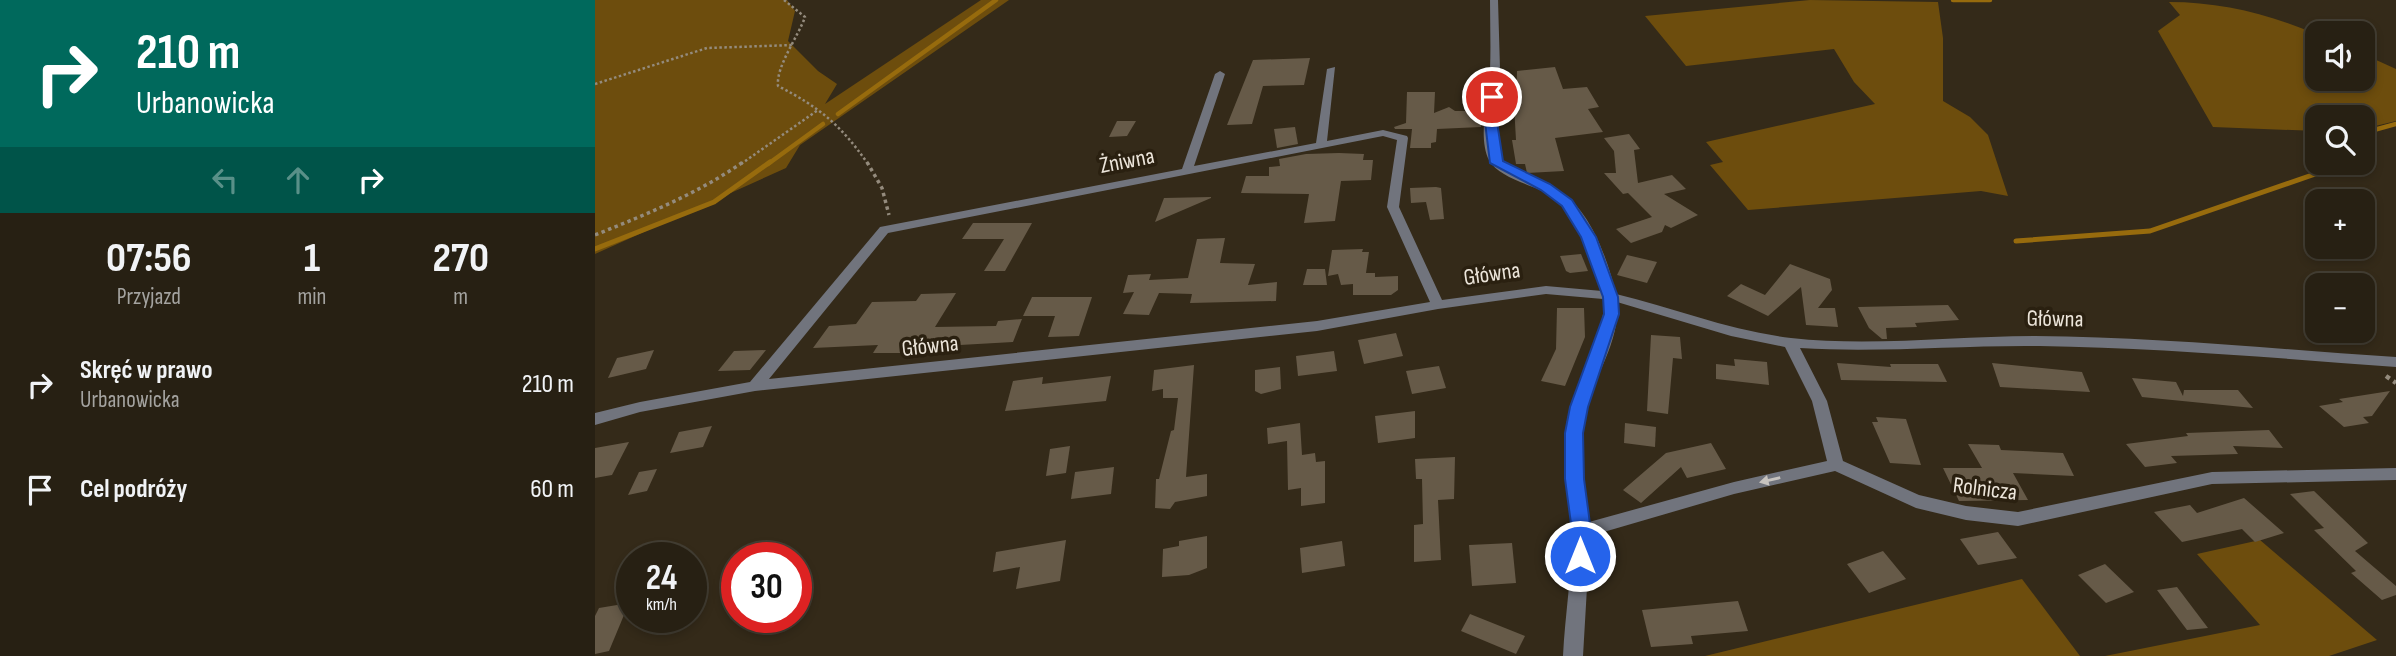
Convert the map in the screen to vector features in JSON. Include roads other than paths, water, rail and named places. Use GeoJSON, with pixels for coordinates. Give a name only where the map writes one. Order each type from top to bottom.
{"type":"FeatureCollection","features":[{"type":"Feature","properties":{"kind":"street"},"geometry":{"type":"LineString","coordinates":[[1493,0],[1495,70],[1491,122],[1494,159],[1502,167],[1546,187],[1568,203],[1588,237],[1610,297],[1612,314],[1575,420],[1574,479],[1581,531],[1573,656]]}},
{"type":"Feature","properties":{"kind":"street"},"geometry":{"type":"LineString","coordinates":[[1321,145],[1332,69]]}},
{"type":"Feature","properties":{"kind":"street"},"geometry":{"type":"LineString","coordinates":[[1187,171],[1220,74]]}},
{"type":"Feature","properties":{"kind":"street","name":"Żniwna"},"geometry":{"type":"LineString","coordinates":[[755,387],[884,230],[1384,133],[1403,138],[1393,207],[1438,305]]}},
{"type":"Feature","properties":{"kind":"street","name":"Główna"},"geometry":{"type":"LineString","coordinates":[[595,419],[640,407],[755,387],[1317,326],[1438,305],[1563,289],[1610,297],[1790,343],[1846,346],[2007,341],[2097,342],[2396,362]]}},
{"type":"Feature","properties":{"kind":"street"},"geometry":{"type":"LineString","coordinates":[[1581,531],[1734,488],[1836,465],[1821,399],[1790,343]]}},
{"type":"Feature","properties":{"kind":"street","name":"Rolnicza"},"geometry":{"type":"LineString","coordinates":[[1836,465],[1916,501],[1966,513],[2018,519],[2212,478],[2396,474]]}},
{"type":"Feature","properties":{"kind":"waterway"},"geometry":{"type":"LineString","coordinates":[[838,114],[996,0]]}},
{"type":"Feature","properties":{"kind":"waterway"},"geometry":{"type":"LineString","coordinates":[[1953,0],[1990,0]]}},
{"type":"Feature","properties":{"kind":"waterway"},"geometry":{"type":"LineString","coordinates":[[768,164],[823,124]]}},
{"type":"Feature","properties":{"kind":"waterway"},"geometry":{"type":"LineString","coordinates":[[2375,130],[2396,124]]}},
{"type":"Feature","properties":{"kind":"waterway"},"geometry":{"type":"LineString","coordinates":[[595,249],[714,202],[770,162]]}},
{"type":"Feature","properties":{"kind":"waterway"},"geometry":{"type":"LineString","coordinates":[[2016,241],[2150,231],[2312,175]]}}]}
